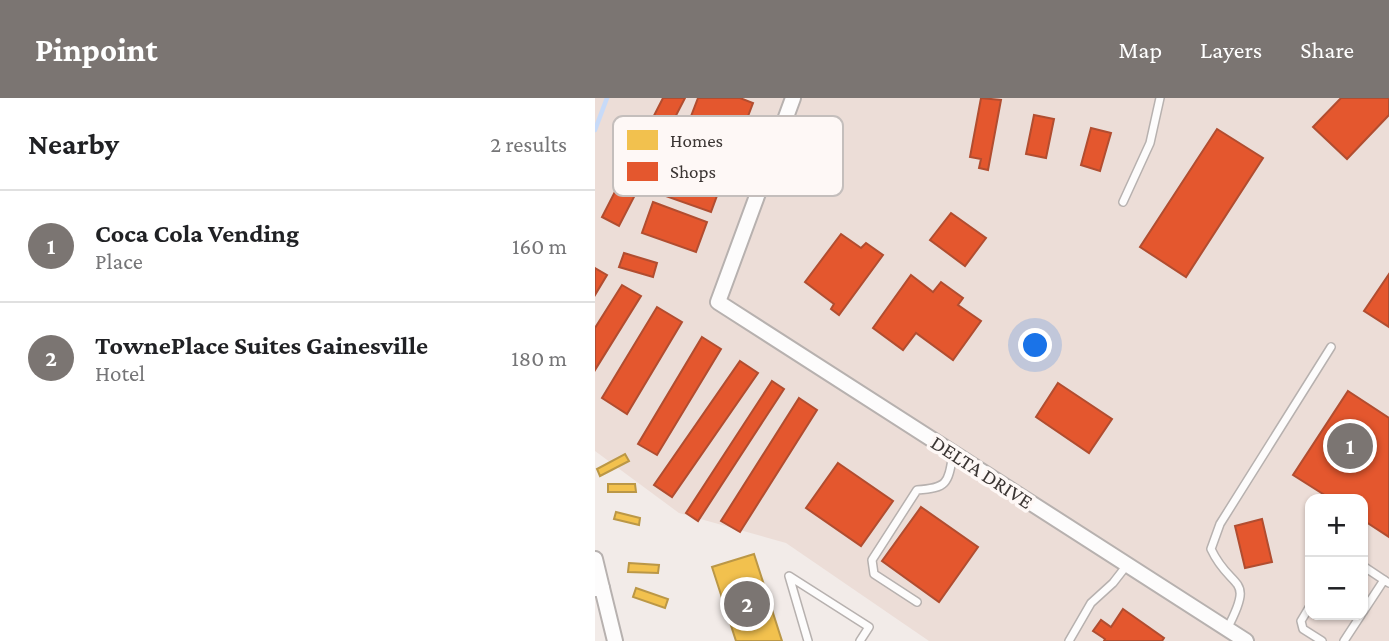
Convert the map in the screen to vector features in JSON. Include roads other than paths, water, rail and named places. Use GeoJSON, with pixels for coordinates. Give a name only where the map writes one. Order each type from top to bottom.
{"type":"FeatureCollection","features":[{"type":"Feature","properties":{"kind":"street","name":"DELTA DRIVE"},"geometry":{"type":"LineString","coordinates":[[786,116],[793,98]]}},
{"type":"Feature","properties":{"kind":"street","name":"DELTA DRIVE"},"geometry":{"type":"LineString","coordinates":[[757,196],[718,302],[1246,641]]}},
{"type":"Feature","properties":{"kind":"street"},"geometry":{"type":"LineString","coordinates":[[595,559],[598,589],[615,641]]}},
{"type":"Feature","properties":{"kind":"lane"},"geometry":{"type":"LineString","coordinates":[[1123,202],[1150,143],[1160,98]]}},
{"type":"Feature","properties":{"kind":"lane"},"geometry":{"type":"LineString","coordinates":[[1227,629],[1239,606],[1242,593],[1238,584],[1217,563],[1211,549],[1220,524],[1331,346]]}},
{"type":"Feature","properties":{"kind":"lane"},"geometry":{"type":"LineString","coordinates":[[917,601],[874,574],[872,560],[917,490],[938,488],[948,480],[954,453]]}},
{"type":"Feature","properties":{"kind":"lane"},"geometry":{"type":"LineString","coordinates":[[1069,641],[1091,603],[1113,583],[1127,565]]}},
{"type":"Feature","properties":{"kind":"lane"},"geometry":{"type":"LineString","coordinates":[[1368,569],[1387,581],[1368,606]]}},
{"type":"Feature","properties":{"kind":"lane"},"geometry":{"type":"LineString","coordinates":[[808,641],[789,576],[869,627],[860,641]]}},
{"type":"Feature","properties":{"kind":"lane"},"geometry":{"type":"LineString","coordinates":[[1305,614],[1301,621],[1303,629],[1322,641]]}},
{"type":"Feature","properties":{"kind":"lane"},"geometry":{"type":"LineString","coordinates":[[1344,641],[1358,620]]}},
{"type":"Feature","properties":{"kind":"waterway"},"geometry":{"type":"LineString","coordinates":[[595,130],[607,98]]}},
{"type":"Feature","properties":{"kind":"place","name":"Coca Cola Vending"},"geometry":{"type":"Point","coordinates":[1350,446]}},
{"type":"Feature","properties":{"kind":"place","name":"TownePlace Suites Gainesville"},"geometry":{"type":"Point","coordinates":[747,604]}}]}
